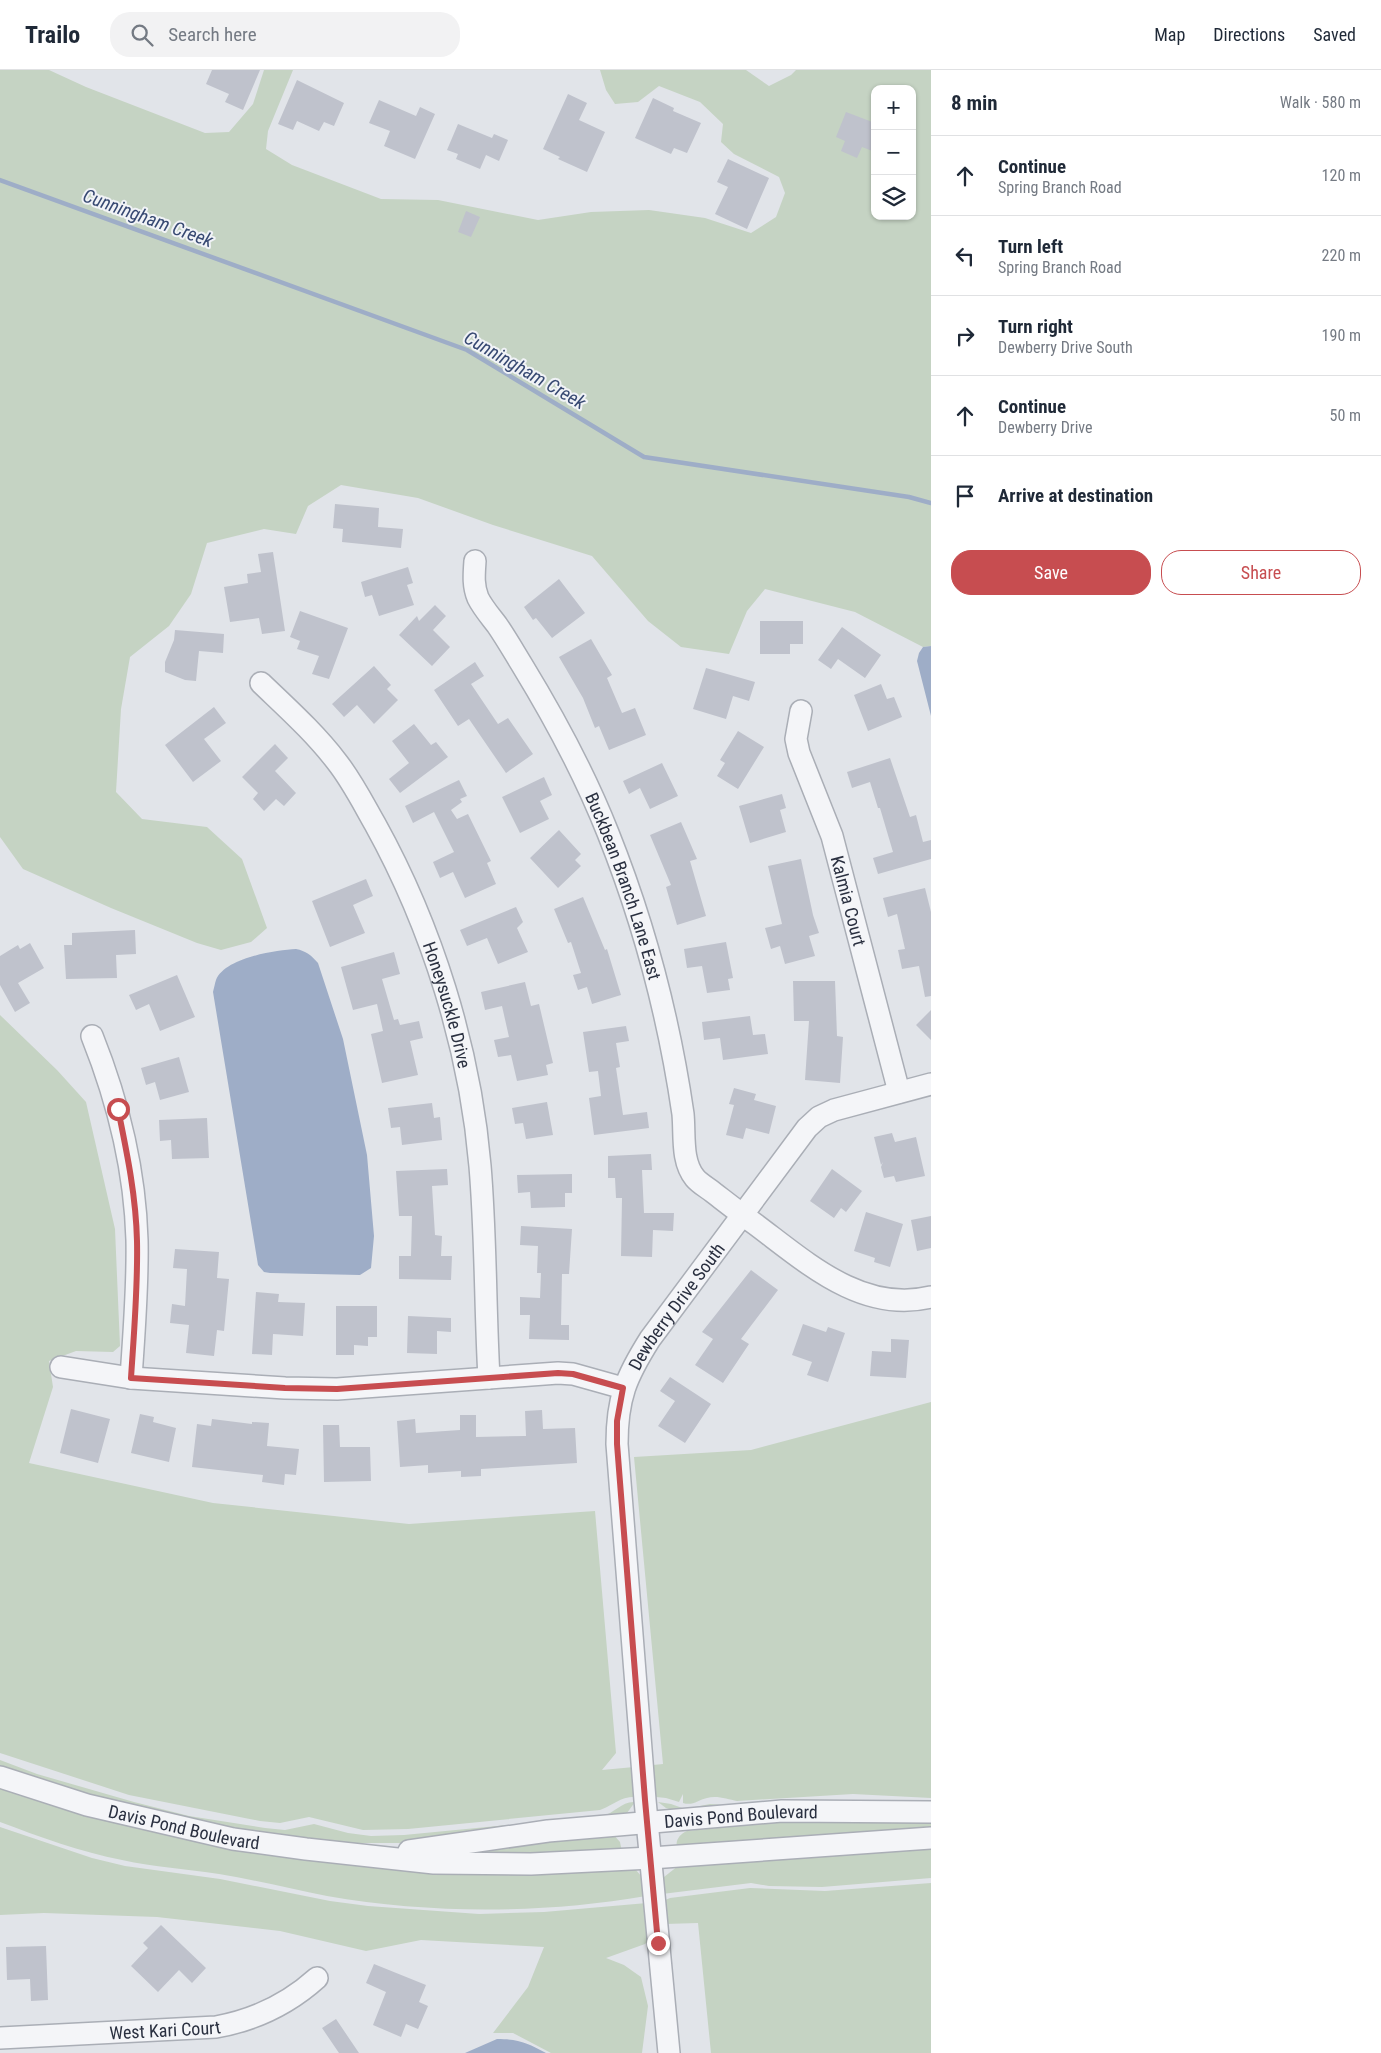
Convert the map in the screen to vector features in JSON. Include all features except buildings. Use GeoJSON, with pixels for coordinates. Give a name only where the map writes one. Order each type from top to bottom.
{"type":"FeatureCollection","features":[{"type":"Feature","properties":{"kind":"street","name":"Buckbean Branch Lane East"},"geometry":{"type":"LineString","coordinates":[[475,561],[473,580],[479,601],[508,642],[549,708],[608,832],[633,901],[656,976],[673,1053],[683,1117],[686,1158],[690,1169],[696,1178],[742,1215],[823,1274],[855,1291],[899,1300],[931,1297]]}},
{"type":"Feature","properties":{"kind":"street","name":"Honeysuckle Drive"},"geometry":{"type":"LineString","coordinates":[[261,683],[316,736],[355,788],[384,840],[404,883],[429,944],[441,980],[461,1052],[471,1100],[480,1164],[489,1378]]}},
{"type":"Feature","properties":{"kind":"street","name":"Kalmia Court"},"geometry":{"type":"LineString","coordinates":[[800,711],[796,739],[799,753],[832,836],[899,1092]]}},
{"type":"Feature","properties":{"kind":"street"},"geometry":{"type":"LineString","coordinates":[[92,1036],[118,1109],[134,1199],[137,1239],[137,1280],[131,1378]]}},
{"type":"Feature","properties":{"kind":"street","name":"Dewberry Drive South"},"geometry":{"type":"LineString","coordinates":[[669,2053],[647,1822],[617,1444],[617,1421],[623,1388],[634,1365],[650,1340],[807,1128],[819,1117],[834,1110],[931,1084]]}},
{"type":"Feature","properties":{"kind":"street"},"geometry":{"type":"LineString","coordinates":[[61,1366],[131,1378],[285,1388],[337,1389],[558,1373],[573,1374],[623,1388]]}},
{"type":"Feature","properties":{"kind":"street","name":"Davis Pond Boulevard"},"geometry":{"type":"LineString","coordinates":[[0,1777],[86,1805],[233,1839],[434,1863],[531,1864],[651,1858],[931,1838]]}},
{"type":"Feature","properties":{"kind":"street","name":"Davis Pond Boulevard"},"geometry":{"type":"LineString","coordinates":[[374,1855],[548,1831],[782,1811],[931,1812]]}},
{"type":"Feature","properties":{"kind":"street","name":"West Kari Court"},"geometry":{"type":"LineString","coordinates":[[0,2038],[216,2027],[262,2015],[284,2004],[317,1978]]}},
{"type":"Feature","properties":{"kind":"green space"},"geometry":{"type":"Polygon","coordinates":[[[0,70],[49,70],[86,87],[205,133],[229,132],[253,104],[264,70],[293,70],[268,131],[266,149],[292,165],[381,199],[438,200],[538,220],[591,212],[649,210],[705,218],[751,233],[776,217],[785,193],[779,177],[734,154],[721,142],[723,124],[700,102],[659,86],[638,102],[615,104],[606,90],[600,70],[746,70],[769,86],[791,75],[796,70],[931,70],[931,646],[923,647],[855,612],[765,589],[747,611],[729,654],[681,647],[648,621],[592,556],[493,525],[418,498],[341,485],[308,506],[296,534],[264,529],[207,543],[191,594],[169,626],[130,657],[121,709],[116,792],[142,819],[207,827],[242,859],[267,928],[251,942],[221,950],[197,943],[111,908],[23,869],[0,837],[0,70]]]}},
{"type":"Feature","properties":{"kind":"green space"},"geometry":{"type":"Polygon","coordinates":[[[0,1015],[57,1070],[86,1102],[115,1229],[120,1346],[113,1352],[76,1351],[49,1361],[53,1387],[29,1463],[213,1503],[409,1524],[595,1511],[616,1753],[602,1770],[634,1767],[635,1797],[629,1797],[600,1810],[408,1829],[363,1830],[309,1817],[280,1823],[260,1821],[129,1795],[0,1753],[0,1015]]]}},
{"type":"Feature","properties":{"kind":"green space"},"geometry":{"type":"Polygon","coordinates":[[[931,1402],[931,1798],[853,1794],[737,1801],[714,1797],[690,1804],[683,1803],[683,1794],[679,1802],[656,1797],[653,1765],[663,1764],[634,1457],[751,1450],[931,1402]]]}},
{"type":"Feature","properties":{"kind":"green space"},"geometry":{"type":"Polygon","coordinates":[[[0,1760],[37,1774],[189,1816],[285,1830],[314,1824],[348,1833],[371,1836],[404,1835],[602,1816],[626,1803],[635,1802],[627,1813],[613,1818],[410,1843],[325,1843],[282,1838],[122,1806],[0,1769],[0,1760]]]}},
{"type":"Feature","properties":{"kind":"green space"},"geometry":{"type":"Polygon","coordinates":[[[0,1786],[133,1825],[635,1869],[643,1878],[646,1896],[567,1906],[486,1910],[406,1906],[327,1896],[219,1874],[122,1860],[45,1839],[0,1822],[0,1786]]]}},
{"type":"Feature","properties":{"kind":"green space"},"geometry":{"type":"Polygon","coordinates":[[[859,1800],[881,1802],[675,1811],[666,1808],[658,1802],[685,1809],[710,1804],[739,1806],[859,1800]]]}},
{"type":"Feature","properties":{"kind":"green space"},"geometry":{"type":"Polygon","coordinates":[[[931,1821],[931,1831],[677,1848],[679,1838],[687,1831],[776,1822],[931,1821]]]}},
{"type":"Feature","properties":{"kind":"green space"},"geometry":{"type":"Polygon","coordinates":[[[0,1827],[92,1858],[125,1866],[220,1879],[330,1901],[368,1906],[479,1914],[544,1912],[647,1903],[651,1938],[645,1944],[606,1958],[624,1965],[641,1977],[648,2006],[642,2053],[551,2053],[513,2033],[493,2033],[528,1987],[544,1947],[421,1940],[366,1951],[280,1931],[157,1917],[44,1913],[0,1915],[0,1827]]]}},
{"type":"Feature","properties":{"kind":"green space"},"geometry":{"type":"Polygon","coordinates":[[[612,1833],[620,1842],[622,1852],[618,1854],[437,1853],[612,1833]]]}},
{"type":"Feature","properties":{"kind":"green space"},"geometry":{"type":"Polygon","coordinates":[[[931,1842],[931,1878],[822,1887],[769,1886],[751,1883],[662,1894],[664,1877],[678,1866],[931,1842]]]}},
{"type":"Feature","properties":{"kind":"green space"},"geometry":{"type":"Polygon","coordinates":[[[931,1883],[931,2053],[711,2053],[698,1923],[665,1924],[663,1901],[670,1898],[750,1888],[825,1891],[931,1883]]]}},
{"type":"Feature","properties":{"kind":"water"},"geometry":{"type":"Polygon","coordinates":[[[931,646],[931,716],[917,661],[923,647],[931,646]]]}},
{"type":"Feature","properties":{"kind":"water"},"geometry":{"type":"Polygon","coordinates":[[[296,949],[308,954],[318,963],[343,1039],[367,1155],[374,1236],[371,1268],[360,1275],[270,1273],[264,1272],[258,1265],[213,992],[216,980],[221,972],[229,966],[264,953],[296,949]]]}},
{"type":"Feature","properties":{"kind":"water"},"geometry":{"type":"Polygon","coordinates":[[[497,2039],[523,2042],[546,2053],[465,2053],[497,2039]]]}},
{"type":"Feature","properties":{"kind":"waterway","name":"Cunningham Creek"},"geometry":{"type":"LineString","coordinates":[[0,180],[467,350],[644,457],[909,497],[931,503]]}},
{"type":"Feature","properties":{"kind":"route"},"geometry":{"type":"LineString","coordinates":[[118,1109],[134,1199],[137,1239],[137,1280],[131,1378],[285,1388],[337,1389],[558,1373],[573,1374],[623,1388],[617,1421],[617,1444],[658,1943]]}}]}
